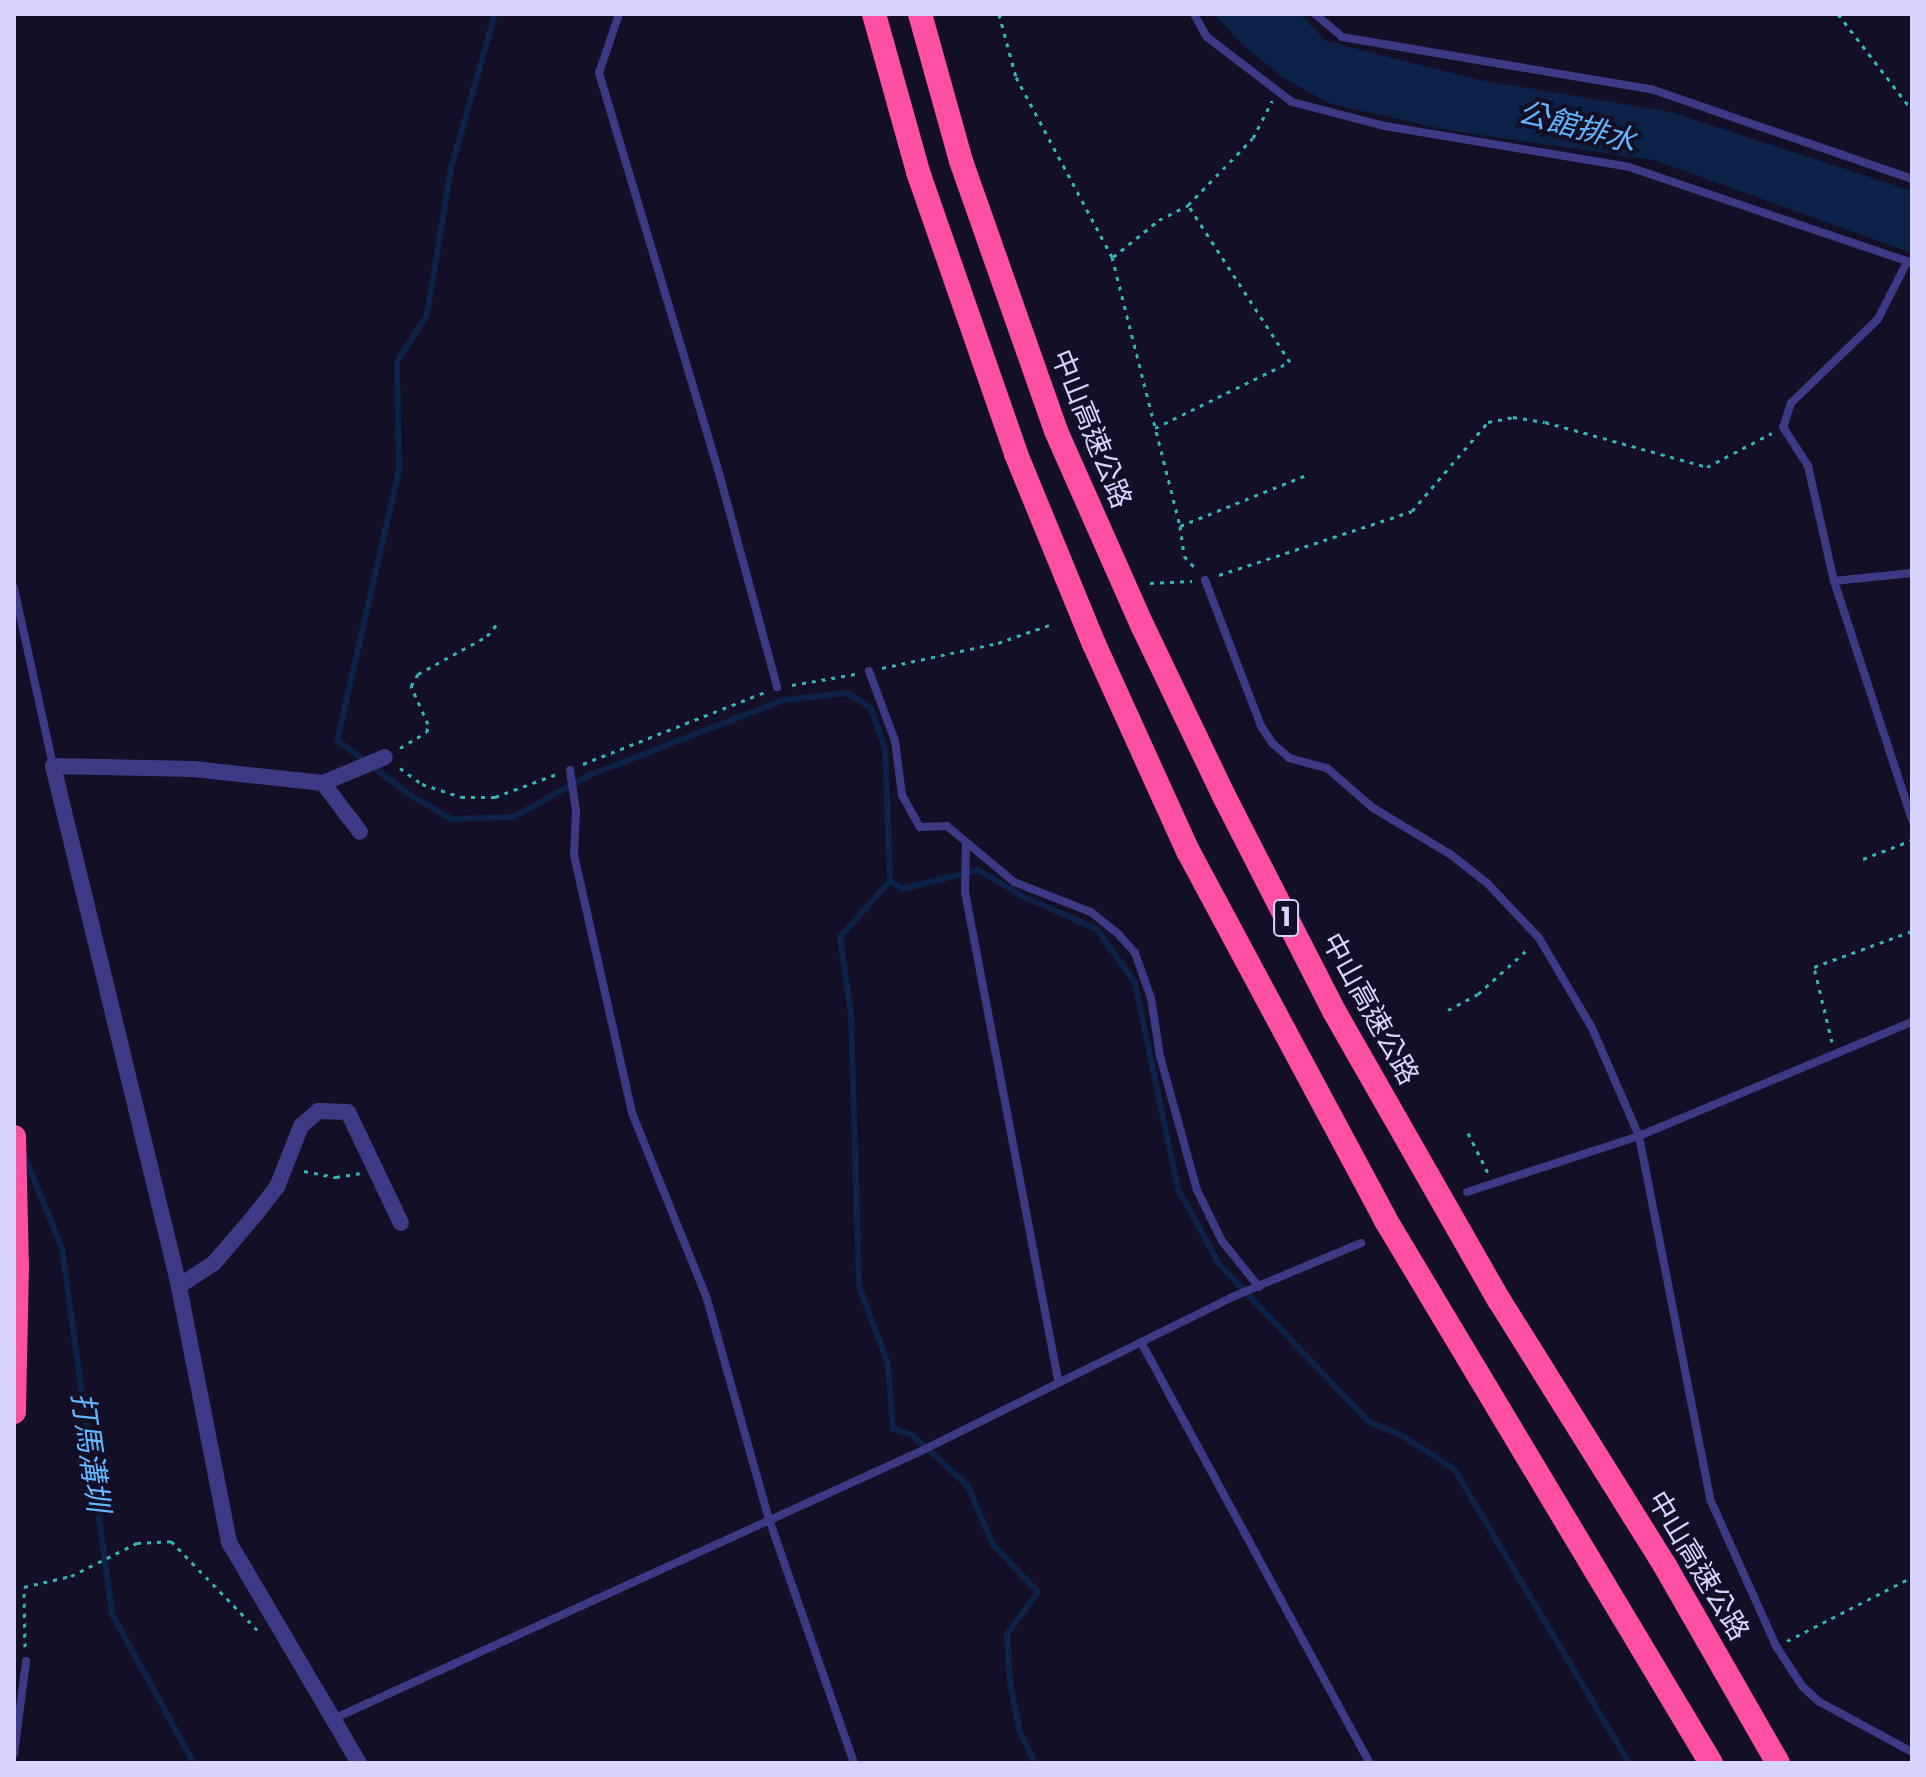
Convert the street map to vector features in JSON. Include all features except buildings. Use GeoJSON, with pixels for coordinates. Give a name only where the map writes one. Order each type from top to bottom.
{"type":"FeatureCollection","features":[{"type":"Feature","properties":{"kind":"highway","name":"1"},"geometry":{"type":"LineString","coordinates":[[874,14],[918,172],[1016,454],[1094,644],[1188,851],[1385,1219],[1711,1763]]}},
{"type":"Feature","properties":{"kind":"highway","name":"中山高速公路"},"geometry":{"type":"LineString","coordinates":[[920,14],[961,161],[1056,431],[1143,627],[1224,796],[1334,1011],[1491,1286],[1664,1564],[1778,1763]]}},
{"type":"Feature","properties":{"kind":"highway"},"geometry":{"type":"LineString","coordinates":[[14,1137],[17,1265],[14,1412]]}},
{"type":"Feature","properties":{"kind":"street"},"geometry":{"type":"LineString","coordinates":[[359,1763],[229,1542],[179,1286],[53,766],[194,769],[323,783],[385,757]]}},
{"type":"Feature","properties":{"kind":"street"},"geometry":{"type":"LineString","coordinates":[[323,783],[360,832]]}},
{"type":"Feature","properties":{"kind":"street"},"geometry":{"type":"LineString","coordinates":[[179,1286],[214,1263],[277,1187],[306,1118],[318,1111],[338,1109],[348,1112],[401,1223]]}},
{"type":"Feature","properties":{"kind":"lane"},"geometry":{"type":"LineString","coordinates":[[619,14],[599,73],[719,473],[777,687]]}},
{"type":"Feature","properties":{"kind":"lane"},"geometry":{"type":"LineString","coordinates":[[1194,14],[1207,37],[1292,102],[1385,126],[1629,167],[1909,263],[1878,319],[1791,403],[1783,427],[1808,466],[1834,581],[1912,820]]}},
{"type":"Feature","properties":{"kind":"lane"},"geometry":{"type":"LineString","coordinates":[[1315,14],[1342,37],[1651,89],[1912,179]]}},
{"type":"Feature","properties":{"kind":"lane"},"geometry":{"type":"LineString","coordinates":[[1834,581],[1912,573]]}},
{"type":"Feature","properties":{"kind":"lane"},"geometry":{"type":"LineString","coordinates":[[1205,580],[1261,726],[1272,743],[1289,758],[1327,768],[1373,808],[1450,854],[1487,883],[1539,938],[1592,1028],[1639,1136],[1710,1499],[1776,1646],[1802,1686],[1818,1701],[1912,1752]]}},
{"type":"Feature","properties":{"kind":"lane"},"geometry":{"type":"LineString","coordinates":[[14,588],[53,766]]}},
{"type":"Feature","properties":{"kind":"lane"},"geometry":{"type":"LineString","coordinates":[[869,671],[895,741],[902,795],[920,827],[947,826],[1014,882],[1091,912],[1135,953],[1151,998],[1160,1056],[1197,1190],[1222,1241],[1259,1287]]}},
{"type":"Feature","properties":{"kind":"lane"},"geometry":{"type":"LineString","coordinates":[[570,770],[576,811],[574,855],[632,1113],[707,1299],[769,1519],[854,1763]]}},
{"type":"Feature","properties":{"kind":"lane"},"geometry":{"type":"LineString","coordinates":[[966,843],[965,892],[1058,1380]]}},
{"type":"Feature","properties":{"kind":"lane"},"geometry":{"type":"LineString","coordinates":[[1467,1192],[1639,1136],[1912,1022]]}},
{"type":"Feature","properties":{"kind":"lane"},"geometry":{"type":"LineString","coordinates":[[331,1720],[917,1453],[1058,1380],[1240,1294],[1361,1243]]}},
{"type":"Feature","properties":{"kind":"lane"},"geometry":{"type":"LineString","coordinates":[[1141,1342],[1370,1763]]}},
{"type":"Feature","properties":{"kind":"lane"},"geometry":{"type":"LineString","coordinates":[[14,1754],[26,1661]]}},
{"type":"Feature","properties":{"kind":"path"},"geometry":{"type":"LineString","coordinates":[[999,14],[1016,77],[1112,257],[1180,526],[1184,556],[1205,580]]}},
{"type":"Feature","properties":{"kind":"path"},"geometry":{"type":"LineString","coordinates":[[1838,14],[1912,110]]}},
{"type":"Feature","properties":{"kind":"path"},"geometry":{"type":"LineString","coordinates":[[1112,257],[1159,220],[1188,205],[1253,138],[1276,92]]}},
{"type":"Feature","properties":{"kind":"path"},"geometry":{"type":"LineString","coordinates":[[1155,428],[1290,362],[1188,205]]}},
{"type":"Feature","properties":{"kind":"path"},"geometry":{"type":"LineString","coordinates":[[1150,583],[1205,580],[1412,511],[1488,422],[1513,417],[1545,422],[1707,467],[1783,427]]}},
{"type":"Feature","properties":{"kind":"path"},"geometry":{"type":"LineString","coordinates":[[1180,526],[1306,475]]}},
{"type":"Feature","properties":{"kind":"path"},"geometry":{"type":"LineString","coordinates":[[497,624],[487,636],[418,674],[411,686],[428,724],[427,732],[385,757],[422,784],[461,797],[495,797],[777,687],[998,643],[1049,625]]}},
{"type":"Feature","properties":{"kind":"path"},"geometry":{"type":"LineString","coordinates":[[1863,859],[1912,840]]}},
{"type":"Feature","properties":{"kind":"path"},"geometry":{"type":"LineString","coordinates":[[1835,1054],[1814,967],[1912,931]]}},
{"type":"Feature","properties":{"kind":"path"},"geometry":{"type":"LineString","coordinates":[[1448,1010],[1478,994],[1539,938]]}},
{"type":"Feature","properties":{"kind":"path"},"geometry":{"type":"LineString","coordinates":[[1468,1133],[1494,1183]]}},
{"type":"Feature","properties":{"kind":"path"},"geometry":{"type":"LineString","coordinates":[[284,1167],[336,1177],[376,1171]]}},
{"type":"Feature","properties":{"kind":"path"},"geometry":{"type":"LineString","coordinates":[[26,1661],[24,1587],[71,1576],[137,1543],[171,1541],[266,1639]]}},
{"type":"Feature","properties":{"kind":"path"},"geometry":{"type":"LineString","coordinates":[[1776,1646],[1912,1577]]}},
{"type":"Feature","properties":{"kind":"water","name":"公館排水"},"geometry":{"type":"Polygon","coordinates":[[[1214,14],[1300,14],[1326,41],[1480,80],[1671,112],[1912,191],[1912,253],[1654,160],[1447,130],[1331,104],[1282,77],[1244,46],[1214,14]]]}},
{"type":"Feature","properties":{"kind":"waterway"},"geometry":{"type":"LineString","coordinates":[[495,14],[451,168],[427,315],[397,362],[399,470],[337,740],[413,797],[452,819],[513,817],[590,775],[783,700],[847,693],[871,708],[885,749],[890,881],[840,937],[851,1014],[859,1286],[888,1364],[893,1429],[912,1435],[968,1486],[993,1545],[1038,1592],[1007,1634],[1010,1683],[1020,1732],[1035,1763]]}},
{"type":"Feature","properties":{"kind":"waterway"},"geometry":{"type":"LineString","coordinates":[[890,881],[903,889],[978,870],[1024,897],[1097,929],[1135,983],[1178,1189],[1219,1264],[1368,1421],[1404,1437],[1454,1469],[1629,1763]]}},
{"type":"Feature","properties":{"kind":"waterway","name":"打馬溝圳"},"geometry":{"type":"LineString","coordinates":[[24,1155],[62,1248],[112,1614],[194,1763]]}}]}
